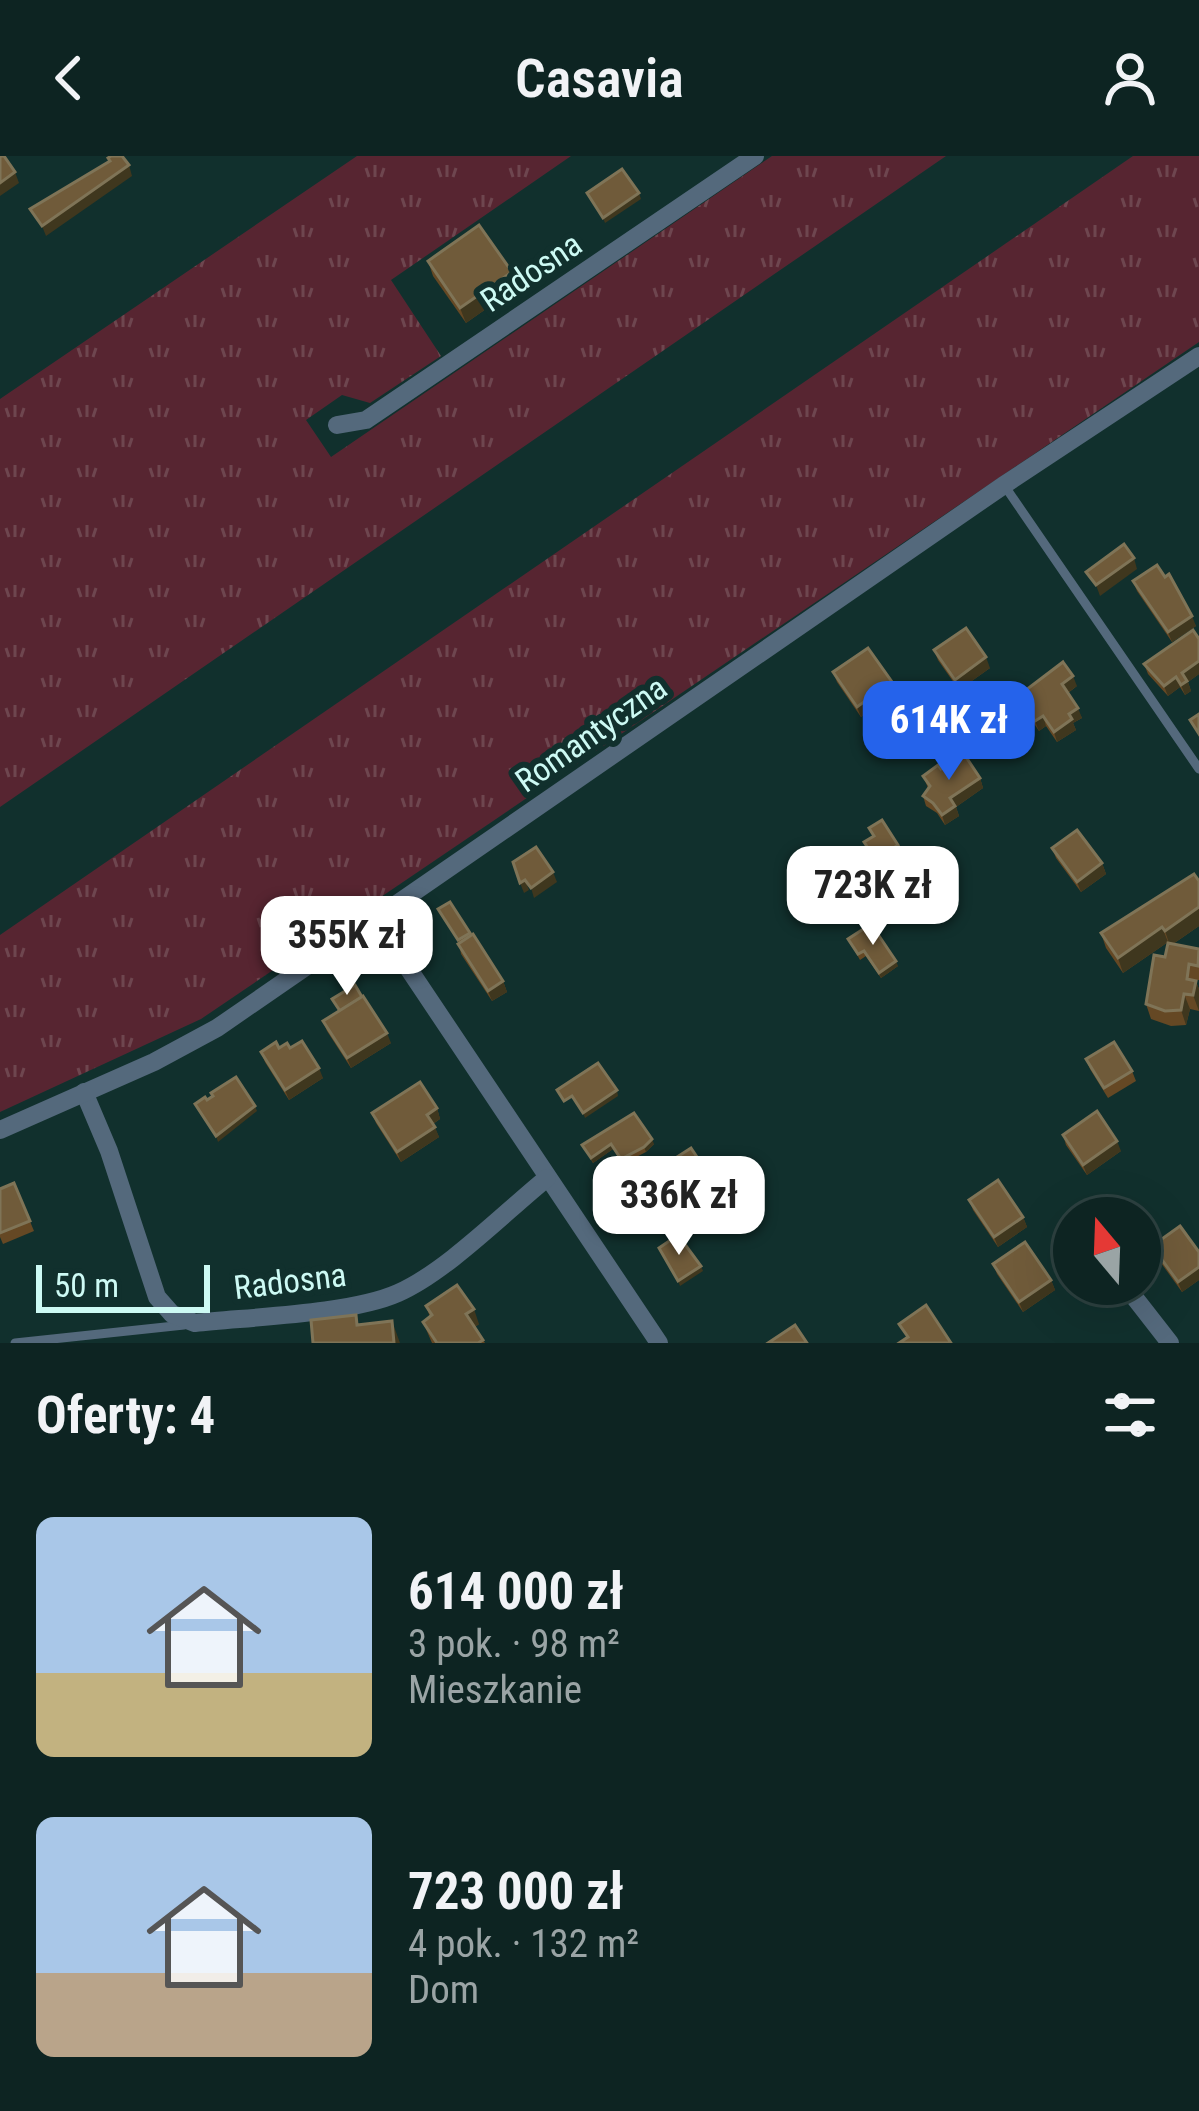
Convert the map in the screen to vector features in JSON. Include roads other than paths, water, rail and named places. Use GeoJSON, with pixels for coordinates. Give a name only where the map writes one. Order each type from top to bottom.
{"type":"FeatureCollection","features":[{"type":"Feature","properties":{"kind":"street","name":"Radosna"},"geometry":{"type":"LineString","coordinates":[[337,425],[366,420],[755,156]]}},
{"type":"Feature","properties":{"kind":"street","name":"Romantyczna"},"geometry":{"type":"LineString","coordinates":[[0,1130],[154,1062],[217,1028],[1004,485],[1199,356]]}},
{"type":"Feature","properties":{"kind":"street"},"geometry":{"type":"LineString","coordinates":[[376,920],[658,1343]]}},
{"type":"Feature","properties":{"kind":"street","name":"Radosna"},"geometry":{"type":"LineString","coordinates":[[84,1092],[109,1151],[157,1298],[172,1314],[195,1323],[362,1303],[399,1292],[435,1269],[547,1178]]}},
{"type":"Feature","properties":{"kind":"street"},"geometry":{"type":"LineString","coordinates":[[1140,1305],[1169,1343]]}},
{"type":"Feature","properties":{"kind":"lane"},"geometry":{"type":"LineString","coordinates":[[1004,485],[1199,769]]}},
{"type":"Feature","properties":{"kind":"lane"},"geometry":{"type":"LineString","coordinates":[[15,1343],[195,1323]]}}]}
